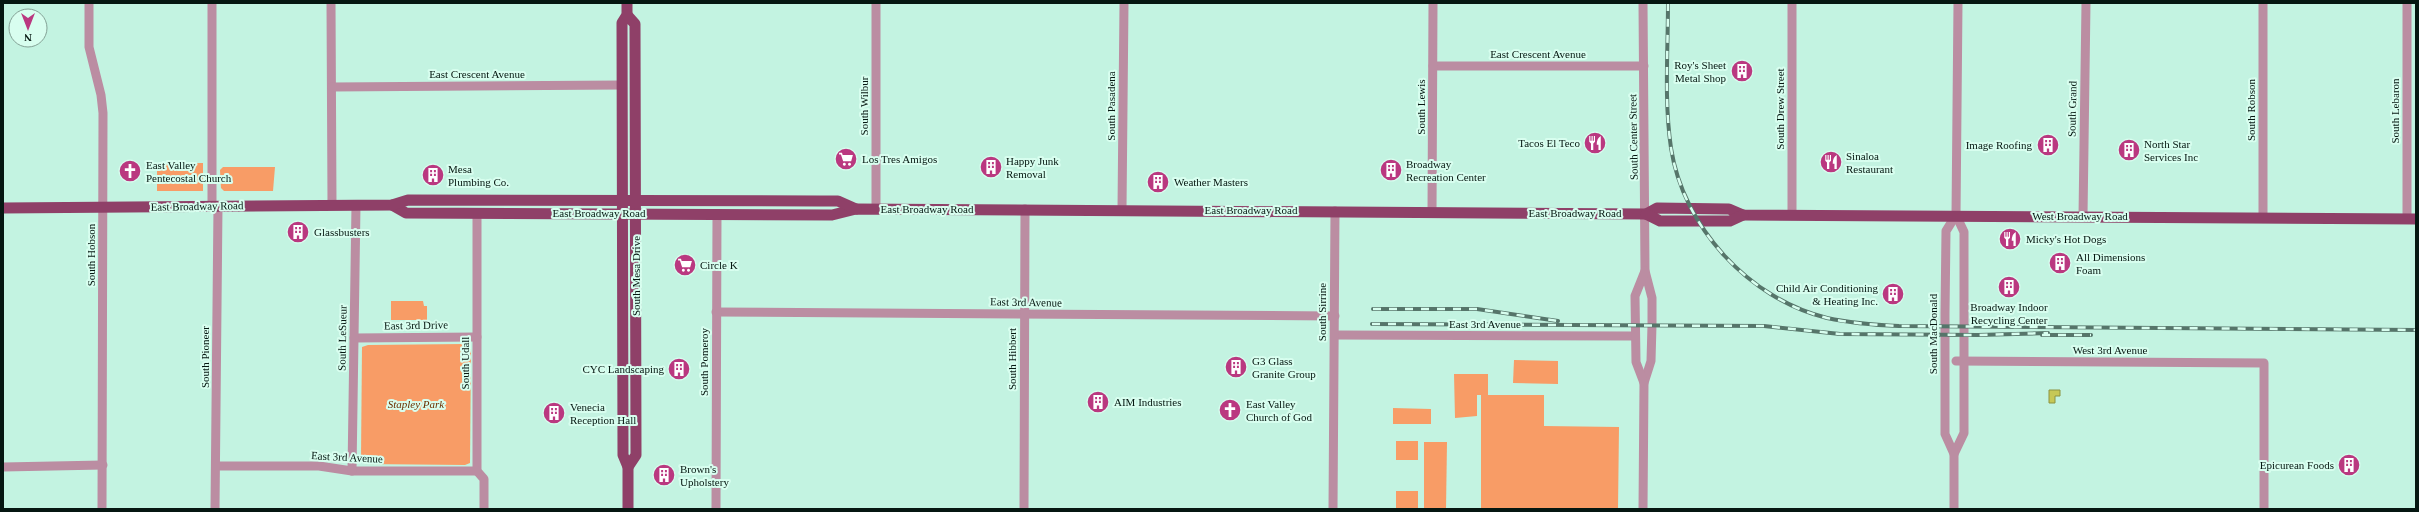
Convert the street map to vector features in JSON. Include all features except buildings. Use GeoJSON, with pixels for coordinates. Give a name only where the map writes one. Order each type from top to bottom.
{"type":"FeatureCollection","features":[{"type":"Feature","properties":{"kind":"main road","name":"South Mesa Drive"},"geometry":{"type":"LineString","coordinates":[[627,3],[627,15],[622,23],[622,213],[623,455],[628,467],[628,509]]}},
{"type":"Feature","properties":{"kind":"main road","name":"South Mesa Drive"},"geometry":{"type":"LineString","coordinates":[[627,15],[635,24],[636,201],[636,455],[628,467]]}},
{"type":"Feature","properties":{"kind":"main road","name":"East Broadway Road"},"geometry":{"type":"LineString","coordinates":[[3,208],[103,208],[332,204],[392,205],[408,200],[622,200],[838,201],[856,209]]}},
{"type":"Feature","properties":{"kind":"main road","name":"East Broadway Road"},"geometry":{"type":"LineString","coordinates":[[392,205],[406,213],[477,214],[636,213],[832,215],[856,209],[1025,208],[1646,214]]}},
{"type":"Feature","properties":{"kind":"main road","name":"West Broadway Road"},"geometry":{"type":"LineString","coordinates":[[1646,214],[1660,221],[1730,221],[1743,215],[1956,215],[2412,219]]}},
{"type":"Feature","properties":{"kind":"street","name":"South Hobson"},"geometry":{"type":"LineString","coordinates":[[89,3],[89,47],[101,95],[103,113],[102,509]]}},
{"type":"Feature","properties":{"kind":"street","name":"South Pioneer"},"geometry":{"type":"LineString","coordinates":[[212,3],[215,206],[215,509]]}},
{"type":"Feature","properties":{"kind":"street"},"geometry":{"type":"LineString","coordinates":[[331,3],[332,204]]}},
{"type":"Feature","properties":{"kind":"street","name":"South Wilbur"},"geometry":{"type":"LineString","coordinates":[[876,3],[876,209]]}},
{"type":"Feature","properties":{"kind":"street","name":"South Pasadena"},"geometry":{"type":"LineString","coordinates":[[1122,209],[1124,3]]}},
{"type":"Feature","properties":{"kind":"street","name":"South Lewis"},"geometry":{"type":"LineString","coordinates":[[1432,212],[1433,3]]}},
{"type":"Feature","properties":{"kind":"street","name":"South Center Street"},"geometry":{"type":"LineString","coordinates":[[1643,3],[1646,214],[1645,271],[1652,298],[1651,361],[1644,382],[1643,509]]}},
{"type":"Feature","properties":{"kind":"street","name":"South Drew Street"},"geometry":{"type":"LineString","coordinates":[[1792,3],[1792,215]]}},
{"type":"Feature","properties":{"kind":"street","name":"South MacDonald"},"geometry":{"type":"LineString","coordinates":[[1954,454],[1964,433],[1960,361],[1964,232],[1956,215],[1958,3]]}},
{"type":"Feature","properties":{"kind":"street","name":"South Grand"},"geometry":{"type":"LineString","coordinates":[[2083,216],[2086,3]]}},
{"type":"Feature","properties":{"kind":"street","name":"South Robson"},"geometry":{"type":"LineString","coordinates":[[2263,3],[2263,218]]}},
{"type":"Feature","properties":{"kind":"street","name":"South Lebaron"},"geometry":{"type":"LineString","coordinates":[[2407,3],[2412,219]]}},
{"type":"Feature","properties":{"kind":"street","name":"East Crescent Avenue"},"geometry":{"type":"LineString","coordinates":[[1433,66],[1644,66]]}},
{"type":"Feature","properties":{"kind":"street","name":"East Crescent Avenue"},"geometry":{"type":"LineString","coordinates":[[332,87],[622,86]]}},
{"type":"Feature","properties":{"kind":"street","name":"South LeSueur"},"geometry":{"type":"LineString","coordinates":[[352,471],[356,205]]}},
{"type":"Feature","properties":{"kind":"street","name":"South Hibbert"},"geometry":{"type":"LineString","coordinates":[[1024,509],[1025,208]]}},
{"type":"Feature","properties":{"kind":"street","name":"South Sirrine"},"geometry":{"type":"LineString","coordinates":[[1333,509],[1335,211]]}},
{"type":"Feature","properties":{"kind":"street","name":"South Udall"},"geometry":{"type":"LineString","coordinates":[[477,214],[477,471],[484,479],[484,509]]}},
{"type":"Feature","properties":{"kind":"street","name":"South Pomeroy"},"geometry":{"type":"LineString","coordinates":[[716,509],[717,214]]}},
{"type":"Feature","properties":{"kind":"street","name":"South MacDonald"},"geometry":{"type":"LineString","coordinates":[[1954,509],[1954,454],[1945,434],[1945,313],[1946,231],[1956,215]]}},
{"type":"Feature","properties":{"kind":"street","name":"South Center Street"},"geometry":{"type":"LineString","coordinates":[[1644,382],[1636,362],[1635,296],[1645,271]]}},
{"type":"Feature","properties":{"kind":"street","name":"East 3rd Avenue"},"geometry":{"type":"LineString","coordinates":[[716,312],[1335,316]]}},
{"type":"Feature","properties":{"kind":"street","name":"East 3rd Avenue"},"geometry":{"type":"LineString","coordinates":[[1335,335],[1635,336]]}},
{"type":"Feature","properties":{"kind":"street","name":"East 3rd Drive"},"geometry":{"type":"LineString","coordinates":[[354,338],[477,337]]}},
{"type":"Feature","properties":{"kind":"street","name":"West 3rd Avenue"},"geometry":{"type":"LineString","coordinates":[[1960,361],[2264,362],[2264,509]]}},
{"type":"Feature","properties":{"kind":"street"},"geometry":{"type":"LineString","coordinates":[[3,467],[103,465]]}},
{"type":"Feature","properties":{"kind":"street","name":"East 3rd Avenue"},"geometry":{"type":"LineString","coordinates":[[216,466],[319,466],[352,471],[477,471]]}},
{"type":"Feature","properties":{"kind":"green space"},"geometry":{"type":"Polygon","coordinates":[[[157,163],[203,163],[203,191],[157,191],[157,163]]]}},
{"type":"Feature","properties":{"kind":"green space"},"geometry":{"type":"Polygon","coordinates":[[[223,167],[275,167],[273,191],[224,191],[221,188],[220,170],[223,167]]]}},
{"type":"Feature","properties":{"kind":"green space"},"geometry":{"type":"Polygon","coordinates":[[[391,301],[423,301],[424,306],[427,306],[427,320],[391,320],[391,301]]]}},
{"type":"Feature","properties":{"kind":"green space","name":"Stapley Park"},"geometry":{"type":"Polygon","coordinates":[[[464,344],[471,349],[470,463],[465,465],[364,464],[361,458],[362,347],[368,345],[464,344]]]}},
{"type":"Feature","properties":{"kind":"green space"},"geometry":{"type":"Polygon","coordinates":[[[1514,360],[1558,361],[1558,384],[1513,383],[1514,360]]]}},
{"type":"Feature","properties":{"kind":"green space"},"geometry":{"type":"Polygon","coordinates":[[[1454,374],[1488,374],[1488,395],[1544,395],[1544,426],[1619,427],[1618,509],[1481,509],[1481,395],[1477,395],[1477,416],[1455,418],[1454,374]]]}},
{"type":"Feature","properties":{"kind":"green space"},"geometry":{"type":"Polygon","coordinates":[[[1393,408],[1431,409],[1431,424],[1393,424],[1393,408]]]}},
{"type":"Feature","properties":{"kind":"green space"},"geometry":{"type":"Polygon","coordinates":[[[1396,441],[1418,441],[1418,460],[1396,460],[1396,441]]]}},
{"type":"Feature","properties":{"kind":"green space"},"geometry":{"type":"Polygon","coordinates":[[[1424,442],[1447,442],[1446,509],[1424,509],[1424,442]]]}},
{"type":"Feature","properties":{"kind":"green space"},"geometry":{"type":"Polygon","coordinates":[[[1396,491],[1418,491],[1418,509],[1396,509],[1396,491]]]}},
{"type":"Feature","properties":{"kind":"shaded area"},"geometry":{"type":"Polygon","coordinates":[[[2049,390],[2060,390],[2060,396],[2055,396],[2055,403],[2049,403],[2049,390]]]}},
{"type":"Feature","properties":{"kind":"railway"},"geometry":{"type":"LineString","coordinates":[[1668,3],[1667,94],[1669,130],[1671,148],[1678,177],[1689,205],[1705,231],[1724,256],[1747,277],[1771,295],[1798,308],[1836,320],[1862,324],[1899,326],[2416,330]]}},
{"type":"Feature","properties":{"kind":"railway"},"geometry":{"type":"LineString","coordinates":[[1373,309],[1477,309],[1558,321]]}},
{"type":"Feature","properties":{"kind":"railway"},"geometry":{"type":"LineString","coordinates":[[1372,324],[1764,326],[1840,334],[1978,335],[2048,333]]}},
{"type":"Feature","properties":{"kind":"railway"},"geometry":{"type":"LineString","coordinates":[[2042,335],[2091,335]]}},
{"type":"Feature","properties":{"kind":"place","name":"Roy's Sheet Metal Shop"},"geometry":{"type":"Point","coordinates":[1742,71]}},
{"type":"Feature","properties":{"kind":"place","name":"Tacos El Teco"},"geometry":{"type":"Point","coordinates":[1595,143]}},
{"type":"Feature","properties":{"kind":"place","name":"Image Roofing"},"geometry":{"type":"Point","coordinates":[2048,145]}},
{"type":"Feature","properties":{"kind":"place","name":"North Star Services Inc"},"geometry":{"type":"Point","coordinates":[2129,150]}},
{"type":"Feature","properties":{"kind":"place","name":"Los Tres Amigos"},"geometry":{"type":"Point","coordinates":[846,159]}},
{"type":"Feature","properties":{"kind":"place","name":"Sinaloa Restaurant"},"geometry":{"type":"Point","coordinates":[1831,162]}},
{"type":"Feature","properties":{"kind":"place","name":"Happy Junk Removal"},"geometry":{"type":"Point","coordinates":[991,167]}},
{"type":"Feature","properties":{"kind":"place","name":"Broadway Recreation Center"},"geometry":{"type":"Point","coordinates":[1391,170]}},
{"type":"Feature","properties":{"kind":"place","name":"East Valley Pentecostal Church"},"geometry":{"type":"Point","coordinates":[130,171]}},
{"type":"Feature","properties":{"kind":"place","name":"Mesa Plumbing Co."},"geometry":{"type":"Point","coordinates":[433,175]}},
{"type":"Feature","properties":{"kind":"place","name":"Weather Masters"},"geometry":{"type":"Point","coordinates":[1158,182]}},
{"type":"Feature","properties":{"kind":"place","name":"Glassbusters"},"geometry":{"type":"Point","coordinates":[298,232]}},
{"type":"Feature","properties":{"kind":"place","name":"Micky's Hot Dogs"},"geometry":{"type":"Point","coordinates":[2010,239]}},
{"type":"Feature","properties":{"kind":"place","name":"All Dimensions Foam"},"geometry":{"type":"Point","coordinates":[2060,263]}},
{"type":"Feature","properties":{"kind":"place","name":"Circle K"},"geometry":{"type":"Point","coordinates":[685,265]}},
{"type":"Feature","properties":{"kind":"place","name":"Broadway Indoor Recycling Center"},"geometry":{"type":"Point","coordinates":[2009,287]}},
{"type":"Feature","properties":{"kind":"place","name":"Child Air Conditioning & Heating Inc."},"geometry":{"type":"Point","coordinates":[1893,294]}},
{"type":"Feature","properties":{"kind":"place","name":"G3 Glass Granite Group"},"geometry":{"type":"Point","coordinates":[1236,367]}},
{"type":"Feature","properties":{"kind":"place","name":"CYC Landscaping"},"geometry":{"type":"Point","coordinates":[679,369]}},
{"type":"Feature","properties":{"kind":"place","name":"AIM Industries"},"geometry":{"type":"Point","coordinates":[1098,402]}},
{"type":"Feature","properties":{"kind":"place","name":"East Valley Church of God"},"geometry":{"type":"Point","coordinates":[1230,410]}},
{"type":"Feature","properties":{"kind":"place","name":"Venecia Reception Hall"},"geometry":{"type":"Point","coordinates":[554,413]}},
{"type":"Feature","properties":{"kind":"place","name":"Epicurean Foods"},"geometry":{"type":"Point","coordinates":[2349,465]}},
{"type":"Feature","properties":{"kind":"place","name":"Brown's Upholstery"},"geometry":{"type":"Point","coordinates":[664,475]}}]}
